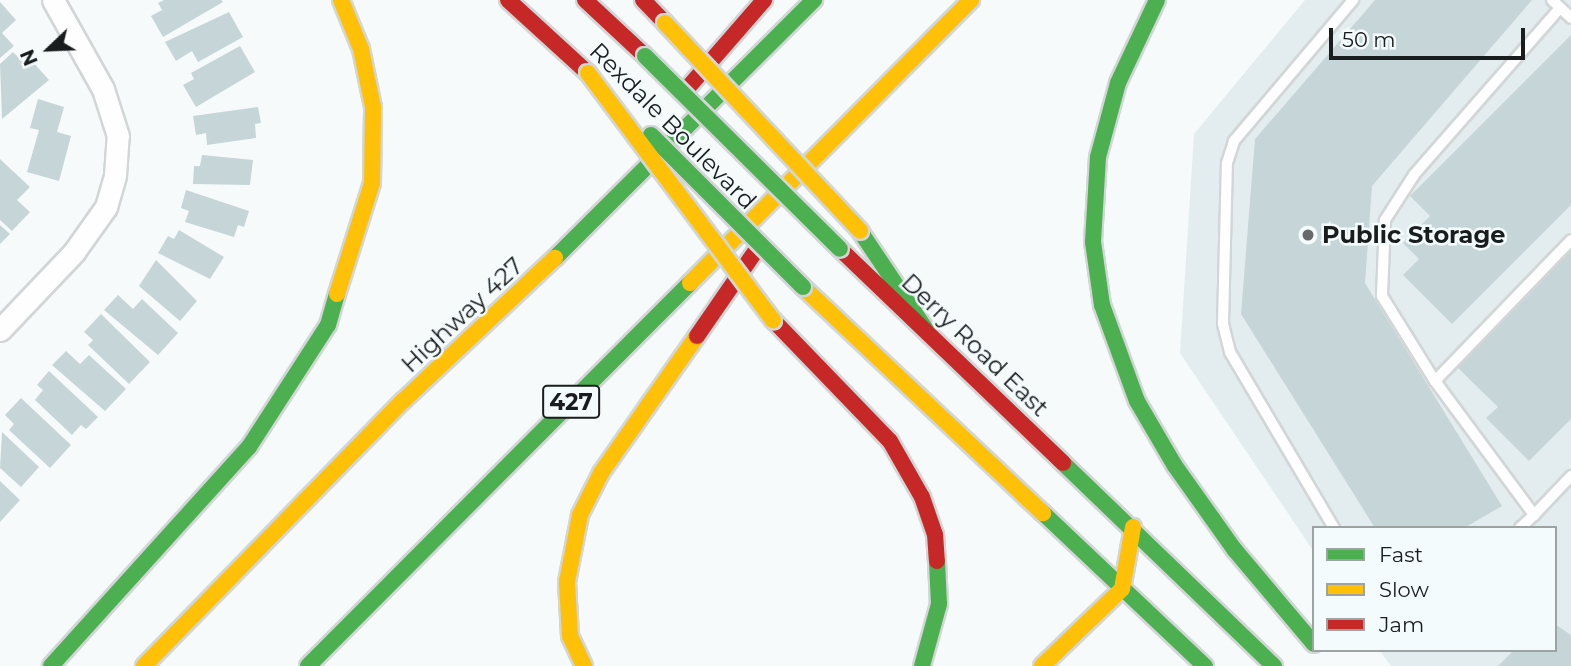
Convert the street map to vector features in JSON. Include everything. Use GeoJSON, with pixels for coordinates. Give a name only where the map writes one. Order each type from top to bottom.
{"type":"FeatureCollection","features":[{"type":"Feature","properties":{"kind":"main road"},"geometry":{"type":"LineString","coordinates":[[51,666],[249,447],[328,326],[372,183],[373,107],[361,49],[341,0]]}},
{"type":"Feature","properties":{"kind":"main road","name":"Rexdale Boulevard"},"geometry":{"type":"LineString","coordinates":[[508,0],[588,73],[803,287],[1122,589]]}},
{"type":"Feature","properties":{"kind":"main road","name":"Rexdale Boulevard"},"geometry":{"type":"LineString","coordinates":[[585,0],[645,56]]}},
{"type":"Feature","properties":{"kind":"main road"},"geometry":{"type":"LineString","coordinates":[[643,0],[860,231],[927,331]]}},
{"type":"Feature","properties":{"kind":"main road"},"geometry":{"type":"LineString","coordinates":[[627,159],[764,0]]}},
{"type":"Feature","properties":{"kind":"main road","name":"Highway 427"},"geometry":{"type":"LineString","coordinates":[[144,666],[403,401],[582,233],[814,0]]}},
{"type":"Feature","properties":{"kind":"main road","name":"427"},"geometry":{"type":"LineString","coordinates":[[308,666],[971,0]]}},
{"type":"Feature","properties":{"kind":"main road"},"geometry":{"type":"LineString","coordinates":[[1157,0],[1118,83],[1098,157],[1093,242],[1102,305],[1137,401],[1175,466],[1234,549],[1312,642]]}},
{"type":"Feature","properties":{"kind":"main road","name":"Derry Road East"},"geometry":{"type":"LineString","coordinates":[[645,56],[840,249],[1133,527],[1274,666]]}},
{"type":"Feature","properties":{"kind":"main road"},"geometry":{"type":"LineString","coordinates":[[588,73],[773,320],[890,441],[922,497],[935,534],[939,604],[922,666]]}},
{"type":"Feature","properties":{"kind":"main road"},"geometry":{"type":"LineString","coordinates":[[584,666],[570,636],[567,582],[580,515],[601,473],[834,138]]}},
{"type":"Feature","properties":{"kind":"main road"},"geometry":{"type":"LineString","coordinates":[[582,233],[608,180]]}},
{"type":"Feature","properties":{"kind":"main road"},"geometry":{"type":"LineString","coordinates":[[1042,666],[1122,589],[1133,527]]}},
{"type":"Feature","properties":{"kind":"main road"},"geometry":{"type":"LineString","coordinates":[[1122,589],[1205,666]]}},
{"type":"Feature","properties":{"kind":"street"},"geometry":{"type":"LineString","coordinates":[[0,330],[74,252],[106,207],[116,175],[118,136],[103,89],[53,0]]}},
{"type":"Feature","properties":{"kind":"lane"},"geometry":{"type":"LineString","coordinates":[[1334,526],[1230,352],[1223,324],[1227,163],[1234,141],[1353,0]]}},
{"type":"Feature","properties":{"kind":"lane"},"geometry":{"type":"LineString","coordinates":[[1534,515],[1435,381],[1382,296],[1385,220],[1414,175],[1556,4],[1571,18]]}},
{"type":"Feature","properties":{"kind":"lane"},"geometry":{"type":"LineString","coordinates":[[1435,381],[1571,240]]}},
{"type":"Feature","properties":{"kind":"lane"},"geometry":{"type":"LineString","coordinates":[[1522,526],[1571,476]]}},
{"type":"Feature","properties":{"kind":"shaded area"},"geometry":{"type":"Polygon","coordinates":[[[1305,0],[1571,0],[1571,666],[1391,666],[1380,652],[1557,652],[1557,526],[1312,526],[1312,549],[1180,353],[1194,134],[1305,0]]]}},
{"type":"Feature","properties":{"kind":"building"},"geometry":{"type":"Polygon","coordinates":[[[164,0],[223,2],[163,37],[151,16],[162,10],[158,3],[164,0]]]}},
{"type":"Feature","properties":{"kind":"building","name":"Public Storage"},"geometry":{"type":"Polygon","coordinates":[[[1375,0],[1532,0],[1372,186],[1365,283],[1502,506],[1467,526],[1374,526],[1241,314],[1255,139],[1375,0]]]}},
{"type":"Feature","properties":{"kind":"building"},"geometry":{"type":"Polygon","coordinates":[[[0,2],[16,20],[2,33],[14,46],[0,58],[0,2]]]}},
{"type":"Feature","properties":{"kind":"building"},"geometry":{"type":"Polygon","coordinates":[[[229,12],[243,37],[198,62],[192,51],[176,61],[165,42],[229,12]]]}},
{"type":"Feature","properties":{"kind":"building"},"geometry":{"type":"Polygon","coordinates":[[[1571,35],[1571,205],[1452,324],[1403,275],[1419,259],[1403,243],[1430,216],[1410,196],[1571,35]]]}},
{"type":"Feature","properties":{"kind":"building"},"geometry":{"type":"Polygon","coordinates":[[[240,46],[255,72],[196,107],[183,85],[194,79],[191,73],[240,46]]]}},
{"type":"Feature","properties":{"kind":"building"},"geometry":{"type":"Polygon","coordinates":[[[13,52],[27,66],[32,61],[49,80],[2,119],[0,64],[13,52]]]}},
{"type":"Feature","properties":{"kind":"building"},"geometry":{"type":"Polygon","coordinates":[[[38,99],[64,107],[57,132],[71,136],[59,181],[27,172],[39,130],[30,128],[38,99]]]}},
{"type":"Feature","properties":{"kind":"building"},"geometry":{"type":"Polygon","coordinates":[[[258,107],[261,123],[255,124],[256,138],[207,145],[206,133],[196,135],[193,116],[258,107]]]}},
{"type":"Feature","properties":{"kind":"building"},"geometry":{"type":"Polygon","coordinates":[[[202,155],[253,160],[250,185],[193,184],[194,166],[200,166],[202,155]]]}},
{"type":"Feature","properties":{"kind":"building"},"geometry":{"type":"Polygon","coordinates":[[[0,159],[30,187],[17,200],[30,212],[12,231],[0,220],[0,159]]]}},
{"type":"Feature","properties":{"kind":"building"},"geometry":{"type":"Polygon","coordinates":[[[186,190],[249,211],[244,227],[238,225],[234,237],[185,222],[189,211],[181,208],[186,190]]]}},
{"type":"Feature","properties":{"kind":"building"},"geometry":{"type":"Polygon","coordinates":[[[0,225],[10,234],[0,244],[0,225]]]}},
{"type":"Feature","properties":{"kind":"building"},"geometry":{"type":"Polygon","coordinates":[[[179,230],[224,257],[210,279],[158,253],[168,236],[174,239],[179,230]]]}},
{"type":"Feature","properties":{"kind":"building"},"geometry":{"type":"Polygon","coordinates":[[[1571,249],[1571,419],[1529,461],[1486,418],[1498,407],[1455,365],[1571,249]]]}},
{"type":"Feature","properties":{"kind":"building"},"geometry":{"type":"Polygon","coordinates":[[[156,260],[197,301],[180,321],[139,286],[156,260]]]}},
{"type":"Feature","properties":{"kind":"building"},"geometry":{"type":"Polygon","coordinates":[[[118,295],[133,309],[142,299],[178,333],[158,355],[104,310],[118,295]]]}},
{"type":"Feature","properties":{"kind":"building"},"geometry":{"type":"Polygon","coordinates":[[[101,314],[150,362],[129,384],[88,345],[93,340],[84,332],[101,314]]]}},
{"type":"Feature","properties":{"kind":"building"},"geometry":{"type":"Polygon","coordinates":[[[66,351],[80,364],[89,355],[126,389],[105,411],[52,365],[66,351]]]}},
{"type":"Feature","properties":{"kind":"building"},"geometry":{"type":"Polygon","coordinates":[[[49,371],[98,417],[86,429],[81,425],[72,435],[35,400],[43,390],[37,385],[49,371]]]}},
{"type":"Feature","properties":{"kind":"building"},"geometry":{"type":"Polygon","coordinates":[[[21,398],[71,445],[50,468],[9,430],[14,424],[5,415],[21,398]]]}},
{"type":"Feature","properties":{"kind":"building"},"geometry":{"type":"Polygon","coordinates":[[[2,432],[39,467],[21,487],[0,468],[2,432]]]}},
{"type":"Feature","properties":{"kind":"building"},"geometry":{"type":"Polygon","coordinates":[[[0,481],[20,500],[0,522],[0,481]]]}},
{"type":"Feature","properties":{"kind":"building"},"geometry":{"type":"Polygon","coordinates":[[[1557,625],[1571,635],[1571,666],[1498,666],[1512,652],[1557,652],[1557,625]]]}},
{"type":"Feature","properties":{"kind":"traffic: fast"},"geometry":{"type":"LineString","coordinates":[[555,258],[814,0]]}},
{"type":"Feature","properties":{"kind":"traffic: fast"},"geometry":{"type":"LineString","coordinates":[[1157,0],[1118,83],[1098,157],[1093,242],[1102,305],[1137,401],[1175,466],[1234,549],[1312,642]]}},
{"type":"Feature","properties":{"kind":"traffic: fast"},"geometry":{"type":"LineString","coordinates":[[645,56],[840,249]]}},
{"type":"Feature","properties":{"kind":"traffic: fast"},"geometry":{"type":"LineString","coordinates":[[651,135],[803,287]]}},
{"type":"Feature","properties":{"kind":"traffic: fast"},"geometry":{"type":"LineString","coordinates":[[860,231],[927,331]]}},
{"type":"Feature","properties":{"kind":"traffic: fast"},"geometry":{"type":"LineString","coordinates":[[308,666],[690,283]]}},
{"type":"Feature","properties":{"kind":"traffic: fast"},"geometry":{"type":"LineString","coordinates":[[51,666],[249,447],[328,325],[337,294]]}},
{"type":"Feature","properties":{"kind":"traffic: fast"},"geometry":{"type":"LineString","coordinates":[[1063,463],[1274,666]]}},
{"type":"Feature","properties":{"kind":"traffic: fast"},"geometry":{"type":"LineString","coordinates":[[1043,513],[1205,666]]}},
{"type":"Feature","properties":{"kind":"traffic: fast"},"geometry":{"type":"LineString","coordinates":[[922,666],[939,604],[937,561]]}},
{"type":"Feature","properties":{"kind":"traffic: slow"},"geometry":{"type":"LineString","coordinates":[[337,294],[372,183],[373,107],[361,49],[341,0]]}},
{"type":"Feature","properties":{"kind":"traffic: slow"},"geometry":{"type":"LineString","coordinates":[[690,283],[971,0]]}},
{"type":"Feature","properties":{"kind":"traffic: slow"},"geometry":{"type":"LineString","coordinates":[[665,23],[860,231]]}},
{"type":"Feature","properties":{"kind":"traffic: slow"},"geometry":{"type":"LineString","coordinates":[[588,73],[773,320]]}},
{"type":"Feature","properties":{"kind":"traffic: slow"},"geometry":{"type":"LineString","coordinates":[[144,666],[403,401],[555,258]]}},
{"type":"Feature","properties":{"kind":"traffic: slow"},"geometry":{"type":"LineString","coordinates":[[803,287],[1043,513]]}},
{"type":"Feature","properties":{"kind":"traffic: slow"},"geometry":{"type":"LineString","coordinates":[[584,666],[570,636],[567,582],[580,515],[601,473],[697,336]]}},
{"type":"Feature","properties":{"kind":"traffic: slow"},"geometry":{"type":"LineString","coordinates":[[1042,666],[1122,589],[1133,527]]}},
{"type":"Feature","properties":{"kind":"traffic: jam"},"geometry":{"type":"LineString","coordinates":[[508,0],[588,73]]}},
{"type":"Feature","properties":{"kind":"traffic: jam"},"geometry":{"type":"LineString","coordinates":[[585,0],[645,56]]}},
{"type":"Feature","properties":{"kind":"traffic: jam"},"geometry":{"type":"LineString","coordinates":[[643,0],[665,23]]}},
{"type":"Feature","properties":{"kind":"traffic: jam"},"geometry":{"type":"LineString","coordinates":[[685,91],[764,0]]}},
{"type":"Feature","properties":{"kind":"traffic: jam"},"geometry":{"type":"LineString","coordinates":[[697,336],[757,249]]}},
{"type":"Feature","properties":{"kind":"traffic: jam"},"geometry":{"type":"LineString","coordinates":[[840,249],[1063,463]]}},
{"type":"Feature","properties":{"kind":"traffic: jam"},"geometry":{"type":"LineString","coordinates":[[773,320],[890,441],[922,497],[935,534],[937,561]]}},
{"type":"Feature","properties":{"kind":"place","name":"Public Storage"},"geometry":{"type":"Point","coordinates":[1308,235]}}]}
